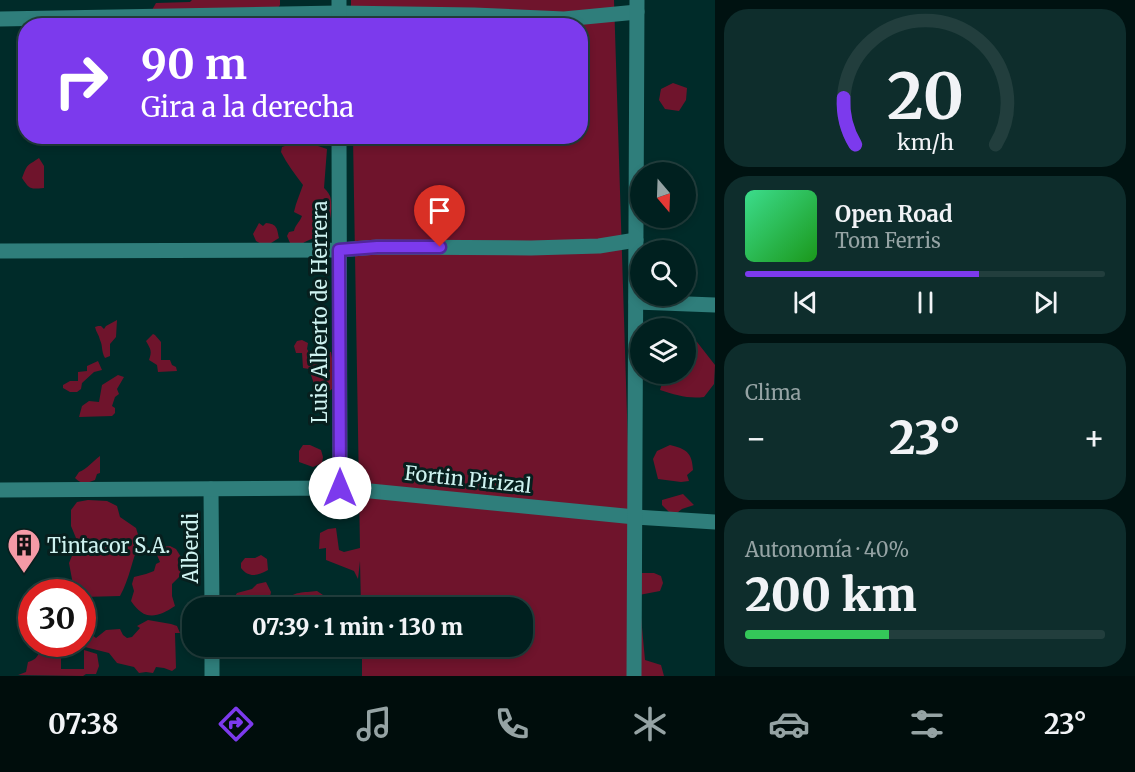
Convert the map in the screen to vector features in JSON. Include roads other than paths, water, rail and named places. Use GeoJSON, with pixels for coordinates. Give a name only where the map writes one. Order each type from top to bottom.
{"type":"FeatureCollection","features":[{"type":"Feature","properties":{"kind":"street"},"geometry":{"type":"LineString","coordinates":[[574,18],[637,6],[636,240]]}},
{"type":"Feature","properties":{"kind":"street"},"geometry":{"type":"LineString","coordinates":[[56,18],[339,13],[528,18]]}},
{"type":"Feature","properties":{"kind":"street"},"geometry":{"type":"LineString","coordinates":[[0,19],[18,19]]}},
{"type":"Feature","properties":{"kind":"street","name":"Luis Alberto de Herrera"},"geometry":{"type":"LineString","coordinates":[[339,144],[340,488]]}},
{"type":"Feature","properties":{"kind":"street"},"geometry":{"type":"LineString","coordinates":[[0,251],[339,250],[377,247],[531,248],[599,246],[630,241]]}},
{"type":"Feature","properties":{"kind":"street"},"geometry":{"type":"LineString","coordinates":[[696,304],[715,305]]}},
{"type":"Feature","properties":{"kind":"street"},"geometry":{"type":"LineString","coordinates":[[634,676],[636,306]]}},
{"type":"Feature","properties":{"kind":"street","name":"Fortin Pirizal"},"geometry":{"type":"LineString","coordinates":[[0,490],[340,488],[635,517],[715,522]]}},
{"type":"Feature","properties":{"kind":"street","name":"Alberdi"},"geometry":{"type":"LineString","coordinates":[[211,489],[212,597]]}},
{"type":"Feature","properties":{"kind":"street"},"geometry":{"type":"LineString","coordinates":[[212,657],[212,676]]}},
{"type":"Feature","properties":{"kind":"place","name":"Tintacor S.A."},"geometry":{"type":"Point","coordinates":[24,574]}}]}
